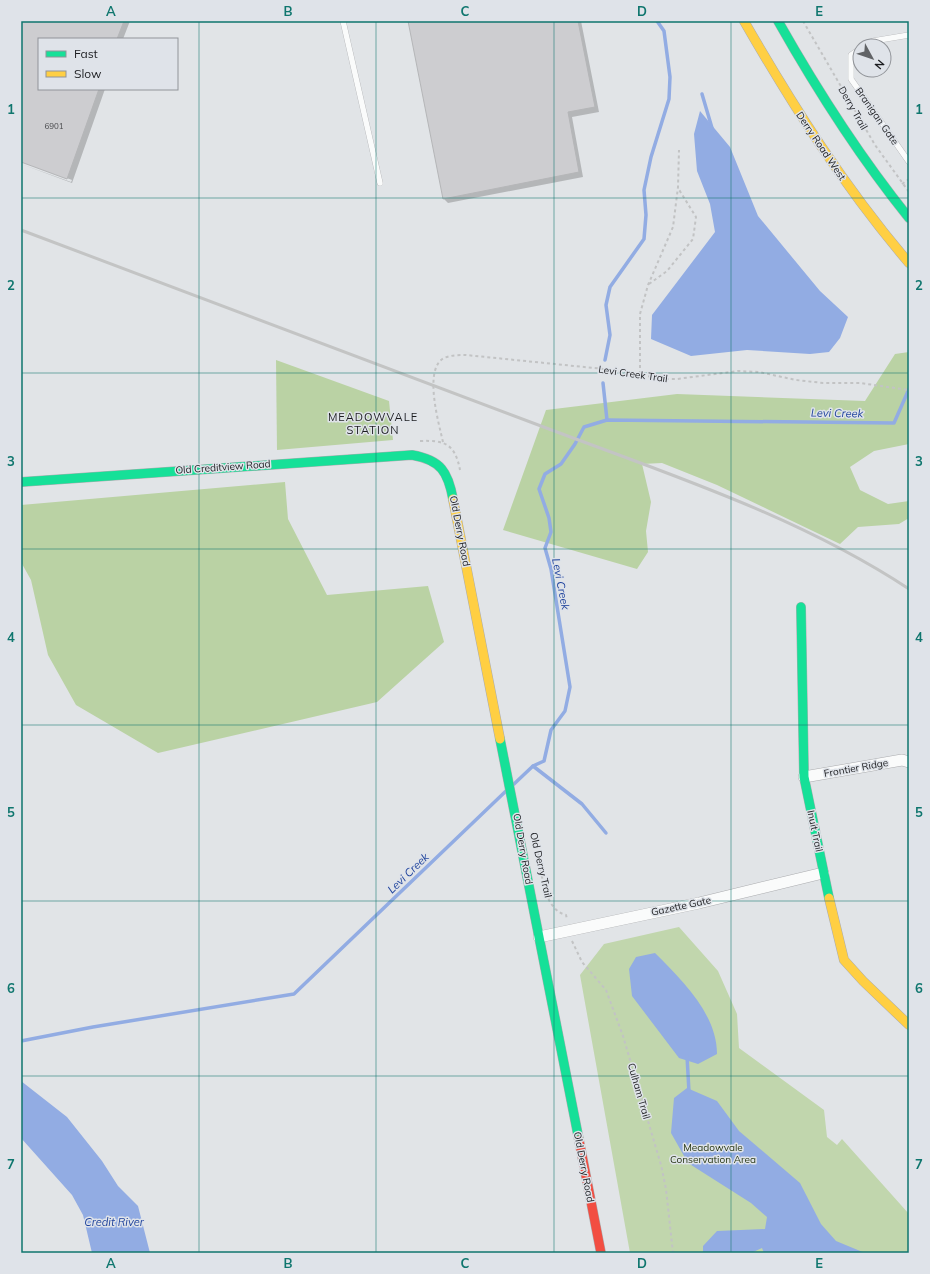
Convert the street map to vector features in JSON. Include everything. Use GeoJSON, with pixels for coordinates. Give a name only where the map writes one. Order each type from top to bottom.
{"type":"FeatureCollection","features":[{"type":"Feature","properties":{"kind":"street","name":"Derry Road West"},"geometry":{"type":"LineString","coordinates":[[744,21],[809,129],[871,218],[909,263]]}},
{"type":"Feature","properties":{"kind":"street"},"geometry":{"type":"LineString","coordinates":[[778,21],[837,118],[893,199],[909,218]]}},
{"type":"Feature","properties":{"kind":"street","name":"Old Creditview Road"},"geometry":{"type":"LineString","coordinates":[[21,482],[399,455],[425,456]]}},
{"type":"Feature","properties":{"kind":"street","name":"Old Derry Road"},"geometry":{"type":"LineString","coordinates":[[425,456],[434,460],[442,467],[450,486],[516,812],[601,1253]]}},
{"type":"Feature","properties":{"kind":"street","name":"Inuit Trail"},"geometry":{"type":"LineString","coordinates":[[801,607],[804,777],[844,960],[863,981],[909,1025]]}},
{"type":"Feature","properties":{"kind":"street","name":"Frontier Ridge"},"geometry":{"type":"LineString","coordinates":[[804,777],[902,760],[909,762]]}},
{"type":"Feature","properties":{"kind":"street","name":"Gazette Gate"},"geometry":{"type":"LineString","coordinates":[[539,937],[699,903],[824,874]]}},
{"type":"Feature","properties":{"kind":"lane"},"geometry":{"type":"LineString","coordinates":[[343,21],[380,183]]}},
{"type":"Feature","properties":{"kind":"lane"},"geometry":{"type":"LineString","coordinates":[[891,38],[909,35]]}},
{"type":"Feature","properties":{"kind":"lane","name":"Branigan Gate"},"geometry":{"type":"LineString","coordinates":[[852,54],[851,79],[909,162]]}},
{"type":"Feature","properties":{"kind":"path","name":"Derry Trail"},"geometry":{"type":"LineString","coordinates":[[803,21],[874,145],[909,192]]}},
{"type":"Feature","properties":{"kind":"path"},"geometry":{"type":"LineString","coordinates":[[640,374],[640,314],[648,285],[673,227],[678,187],[679,150]]}},
{"type":"Feature","properties":{"kind":"path"},"geometry":{"type":"LineString","coordinates":[[902,184],[909,180]]}},
{"type":"Feature","properties":{"kind":"path"},"geometry":{"type":"LineString","coordinates":[[648,285],[667,271],[692,239],[696,217],[678,187]]}},
{"type":"Feature","properties":{"kind":"path","name":"Levi Creek Trail"},"geometry":{"type":"LineString","coordinates":[[443,442],[434,385],[436,368],[443,358],[453,355],[466,355],[677,379],[738,371],[759,372],[796,380],[823,383],[860,383],[909,390]]}},
{"type":"Feature","properties":{"kind":"path","name":"Old Derry Trail"},"geometry":{"type":"LineString","coordinates":[[537,850],[549,901],[556,911],[566,915]]}},
{"type":"Feature","properties":{"kind":"path","name":"Culham Trail"},"geometry":{"type":"LineString","coordinates":[[572,942],[582,962],[606,990],[623,1036],[662,1171],[666,1189],[673,1253]]}},
{"type":"Feature","properties":{"kind":"green space"},"geometry":{"type":"Polygon","coordinates":[[[909,352],[909,444],[874,451],[850,467],[860,490],[888,504],[909,501],[909,518],[899,524],[858,527],[840,544],[717,485],[662,463],[642,464],[651,502],[646,531],[648,552],[637,569],[503,530],[546,410],[677,394],[865,401],[895,354],[909,352]]]}},
{"type":"Feature","properties":{"kind":"green space"},"geometry":{"type":"Polygon","coordinates":[[[276,360],[389,401],[393,440],[277,450],[276,360]]]}},
{"type":"Feature","properties":{"kind":"green space"},"geometry":{"type":"Polygon","coordinates":[[[285,482],[288,519],[327,595],[428,586],[444,642],[377,702],[158,753],[76,705],[48,655],[31,580],[21,562],[21,505],[285,482]]]}},
{"type":"Feature","properties":{"kind":"green space","name":"Meadowvale Conservation Area"},"geometry":{"type":"Polygon","coordinates":[[[679,927],[718,971],[737,1014],[739,1048],[824,1110],[827,1137],[837,1145],[842,1139],[909,1214],[909,1253],[630,1253],[580,975],[604,944],[679,927]]]}},
{"type":"Feature","properties":{"kind":"water"},"geometry":{"type":"Polygon","coordinates":[[[700,111],[730,147],[758,216],[820,291],[848,317],[840,338],[829,352],[810,354],[747,350],[691,356],[651,339],[652,315],[715,232],[710,204],[697,171],[694,134],[700,111]]]}},
{"type":"Feature","properties":{"kind":"water"},"geometry":{"type":"Polygon","coordinates":[[[655,953],[686,986],[705,1012],[711,1025],[717,1054],[698,1064],[679,1058],[632,996],[629,969],[636,957],[655,953]]]}},
{"type":"Feature","properties":{"kind":"water","name":"Credit River"},"geometry":{"type":"Polygon","coordinates":[[[21,1081],[67,1117],[102,1161],[118,1186],[138,1206],[150,1253],[92,1253],[83,1215],[72,1195],[21,1138],[21,1081]]]}},
{"type":"Feature","properties":{"kind":"water"},"geometry":{"type":"Polygon","coordinates":[[[687,1088],[717,1101],[739,1131],[800,1183],[821,1224],[836,1241],[865,1253],[764,1253],[762,1248],[751,1253],[703,1253],[703,1246],[717,1231],[765,1229],[767,1217],[751,1203],[688,1163],[671,1133],[674,1098],[687,1088]]]}},
{"type":"Feature","properties":{"kind":"building"},"geometry":{"type":"Polygon","coordinates":[[[21,21],[124,21],[117,38],[38,38],[38,90],[99,90],[67,179],[21,162],[21,21]]]}},
{"type":"Feature","properties":{"kind":"building"},"geometry":{"type":"Polygon","coordinates":[[[408,21],[578,21],[595,107],[568,112],[579,172],[443,199],[408,21]]]}},
{"type":"Feature","properties":{"kind":"waterway"},"geometry":{"type":"LineString","coordinates":[[605,360],[610,335],[606,305],[610,287],[644,239],[646,215],[644,190],[651,157],[669,99],[670,77],[664,31],[657,21]]}},
{"type":"Feature","properties":{"kind":"waterway"},"geometry":{"type":"LineString","coordinates":[[702,94],[712,128]]}},
{"type":"Feature","properties":{"kind":"waterway"},"geometry":{"type":"LineString","coordinates":[[603,383],[607,420]]}},
{"type":"Feature","properties":{"kind":"waterway","name":"Levi Creek"},"geometry":{"type":"LineString","coordinates":[[514,784],[533,766],[544,761],[551,730],[565,711],[570,687],[551,569],[545,548],[551,532],[549,518],[539,489],[545,474],[561,464],[575,444],[584,427],[607,420],[894,423],[909,389]]}},
{"type":"Feature","properties":{"kind":"waterway"},"geometry":{"type":"LineString","coordinates":[[533,766],[582,804],[606,833]]}},
{"type":"Feature","properties":{"kind":"waterway","name":"Levi Creek"},"geometry":{"type":"LineString","coordinates":[[21,1041],[93,1027],[294,994],[506,791]]}},
{"type":"Feature","properties":{"kind":"waterway"},"geometry":{"type":"LineString","coordinates":[[687,1056],[689,1092]]}},
{"type":"Feature","properties":{"kind":"railway"},"geometry":{"type":"LineString","coordinates":[[21,230],[734,499],[824,540],[867,563],[909,589]]}},
{"type":"Feature","properties":{"kind":"traffic: fast"},"geometry":{"type":"LineString","coordinates":[[778,21],[839,122],[873,171],[909,218]]}},
{"type":"Feature","properties":{"kind":"traffic: fast"},"geometry":{"type":"LineString","coordinates":[[21,482],[412,455],[430,460],[442,469],[449,481],[453,499]]}},
{"type":"Feature","properties":{"kind":"traffic: fast"},"geometry":{"type":"LineString","coordinates":[[801,607],[804,777],[829,898]]}},
{"type":"Feature","properties":{"kind":"traffic: fast"},"geometry":{"type":"LineString","coordinates":[[500,739],[579,1140]]}},
{"type":"Feature","properties":{"kind":"traffic: slow"},"geometry":{"type":"LineString","coordinates":[[744,21],[781,84],[821,146],[863,206],[909,263]]}},
{"type":"Feature","properties":{"kind":"traffic: slow"},"geometry":{"type":"LineString","coordinates":[[453,499],[500,739]]}},
{"type":"Feature","properties":{"kind":"traffic: slow"},"geometry":{"type":"LineString","coordinates":[[829,898],[844,960],[863,981],[909,1025]]}},
{"type":"Feature","properties":{"kind":"traffic: jam"},"geometry":{"type":"LineString","coordinates":[[579,1140],[601,1253]]}},
{"type":"Feature","properties":{"kind":"district","name":"MEADOWVALE STATION"},"geometry":{"type":"Point","coordinates":[373,423]}}]}
